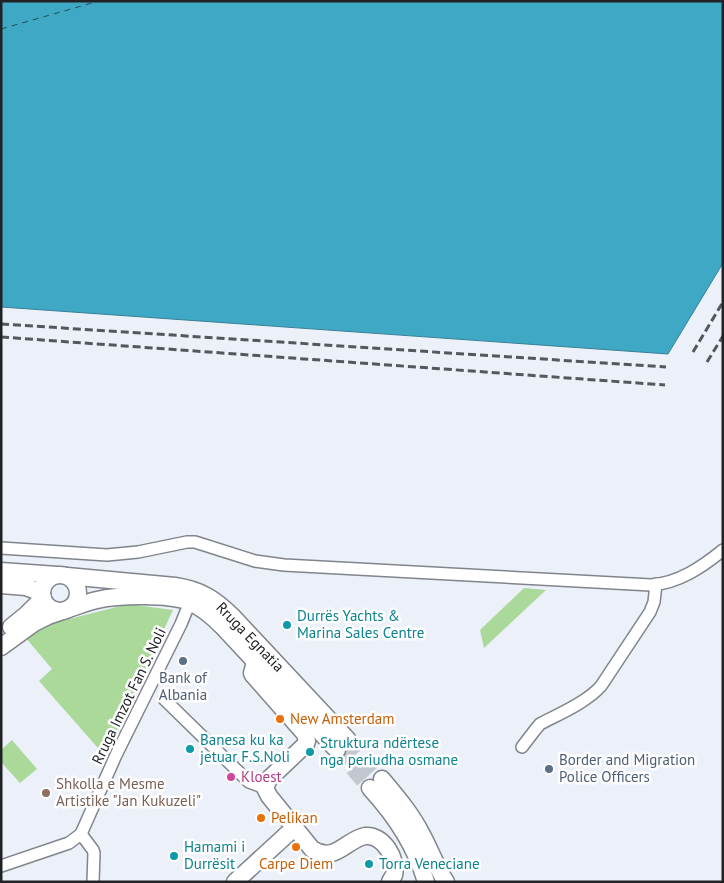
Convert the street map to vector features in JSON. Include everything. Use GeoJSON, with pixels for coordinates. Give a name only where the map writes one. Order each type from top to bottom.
{"type":"FeatureCollection","features":[{"type":"Feature","properties":{"kind":"main road","name":"Rruga Egnatia"},"geometry":{"type":"LineString","coordinates":[[1,571],[184,587],[215,600],[233,617],[342,745],[255,662],[214,618],[190,602],[172,598],[119,597],[98,600],[48,616],[34,623],[1,647]]}},
{"type":"Feature","properties":{"kind":"main road"},"geometry":{"type":"LineString","coordinates":[[62,575],[75,582],[78,592],[76,602],[66,610],[58,611],[50,608],[44,602],[42,588],[44,583],[52,576],[62,575]]}},
{"type":"Feature","properties":{"kind":"main road"},"geometry":{"type":"LineString","coordinates":[[1,584],[26,587],[42,596]]}},
{"type":"Feature","properties":{"kind":"main road"},"geometry":{"type":"LineString","coordinates":[[1,635],[27,614],[42,596]]}},
{"type":"Feature","properties":{"kind":"main road"},"geometry":{"type":"LineString","coordinates":[[255,662],[253,676],[305,734],[307,741],[269,779],[265,788],[269,796],[312,849],[317,852],[324,854],[342,849],[355,840],[366,836],[377,838],[387,847],[393,860],[394,874],[390,882]]}},
{"type":"Feature","properties":{"kind":"main road"},"geometry":{"type":"LineString","coordinates":[[426,882],[416,856],[399,825],[380,798],[376,783],[411,816],[446,882]]}},
{"type":"Feature","properties":{"kind":"main road"},"geometry":{"type":"LineString","coordinates":[[235,882],[295,827]]}},
{"type":"Feature","properties":{"kind":"street"},"geometry":{"type":"LineString","coordinates":[[1,548],[107,555],[138,552],[194,542],[255,561],[284,565],[656,584],[685,575],[708,562],[723,550]]}},
{"type":"Feature","properties":{"kind":"street"},"geometry":{"type":"LineString","coordinates":[[522,747],[540,724],[588,698],[601,686],[650,612],[654,602],[656,584]]}},
{"type":"Feature","properties":{"kind":"street","name":"Rruga Imzot Fan S. Noli"},"geometry":{"type":"LineString","coordinates":[[81,834],[116,755],[190,602]]}},
{"type":"Feature","properties":{"kind":"street"},"geometry":{"type":"LineString","coordinates":[[164,699],[249,782],[265,788]]}},
{"type":"Feature","properties":{"kind":"street"},"geometry":{"type":"LineString","coordinates":[[1,866],[69,843],[81,834],[94,853],[93,882]]}},
{"type":"Feature","properties":{"kind":"green space"},"geometry":{"type":"Polygon","coordinates":[[[524,588],[546,590],[484,648],[480,630],[524,588]]]}},
{"type":"Feature","properties":{"kind":"green space"},"geometry":{"type":"Polygon","coordinates":[[[128,604],[173,610],[105,756],[39,681],[52,669],[25,637],[46,625],[128,604]]]}},
{"type":"Feature","properties":{"kind":"green space"},"geometry":{"type":"Polygon","coordinates":[[[12,740],[37,769],[20,783],[1,762],[1,750],[12,740]]]}},
{"type":"Feature","properties":{"kind":"water"},"geometry":{"type":"Polygon","coordinates":[[[1,1],[723,1],[723,263],[668,354],[1,307],[1,1]]]}},
{"type":"Feature","properties":{"kind":"ferry route"},"geometry":{"type":"LineString","coordinates":[[1,29],[99,1]]}},
{"type":"Feature","properties":{"kind":"tunnel"},"geometry":{"type":"LineString","coordinates":[[348,740],[382,779]]}},
{"type":"Feature","properties":{"kind":"tunnel"},"geometry":{"type":"LineString","coordinates":[[337,750],[370,788]]}},
{"type":"Feature","properties":{"kind":"railway"},"geometry":{"type":"LineString","coordinates":[[693,352],[723,302]]}},
{"type":"Feature","properties":{"kind":"railway"},"geometry":{"type":"LineString","coordinates":[[1,324],[666,367]]}},
{"type":"Feature","properties":{"kind":"railway"},"geometry":{"type":"LineString","coordinates":[[707,362],[723,336]]}},
{"type":"Feature","properties":{"kind":"railway"},"geometry":{"type":"LineString","coordinates":[[1,337],[665,385]]}},
{"type":"Feature","properties":{"kind":"place","name":"Durrës Yachts & Marina Sales Centre"},"geometry":{"type":"Point","coordinates":[287,625]}},
{"type":"Feature","properties":{"kind":"place","name":"Bank of Albania"},"geometry":{"type":"Point","coordinates":[183,661]}},
{"type":"Feature","properties":{"kind":"place","name":"New Amsterdam"},"geometry":{"type":"Point","coordinates":[280,719]}},
{"type":"Feature","properties":{"kind":"place","name":"Banesa ku ka jetuar F.S.Noli"},"geometry":{"type":"Point","coordinates":[190,749]}},
{"type":"Feature","properties":{"kind":"place","name":"Struktura ndërtese nga periudha osmane"},"geometry":{"type":"Point","coordinates":[310,752]}},
{"type":"Feature","properties":{"kind":"place","name":"Border and Migration Police Officers"},"geometry":{"type":"Point","coordinates":[549,769]}},
{"type":"Feature","properties":{"kind":"place","name":"Kloest"},"geometry":{"type":"Point","coordinates":[231,777]}},
{"type":"Feature","properties":{"kind":"place","name":"Shkolla e Mesme Artistike \"Jan Kukuzeli\""},"geometry":{"type":"Point","coordinates":[46,793]}},
{"type":"Feature","properties":{"kind":"place","name":"Pelikan"},"geometry":{"type":"Point","coordinates":[261,818]}},
{"type":"Feature","properties":{"kind":"place","name":"Carpe Diem"},"geometry":{"type":"Point","coordinates":[296,847]}},
{"type":"Feature","properties":{"kind":"place","name":"Hamami i Durrësit"},"geometry":{"type":"Point","coordinates":[174,856]}},
{"type":"Feature","properties":{"kind":"place","name":"Torra Veneciane"},"geometry":{"type":"Point","coordinates":[369,864]}}]}
